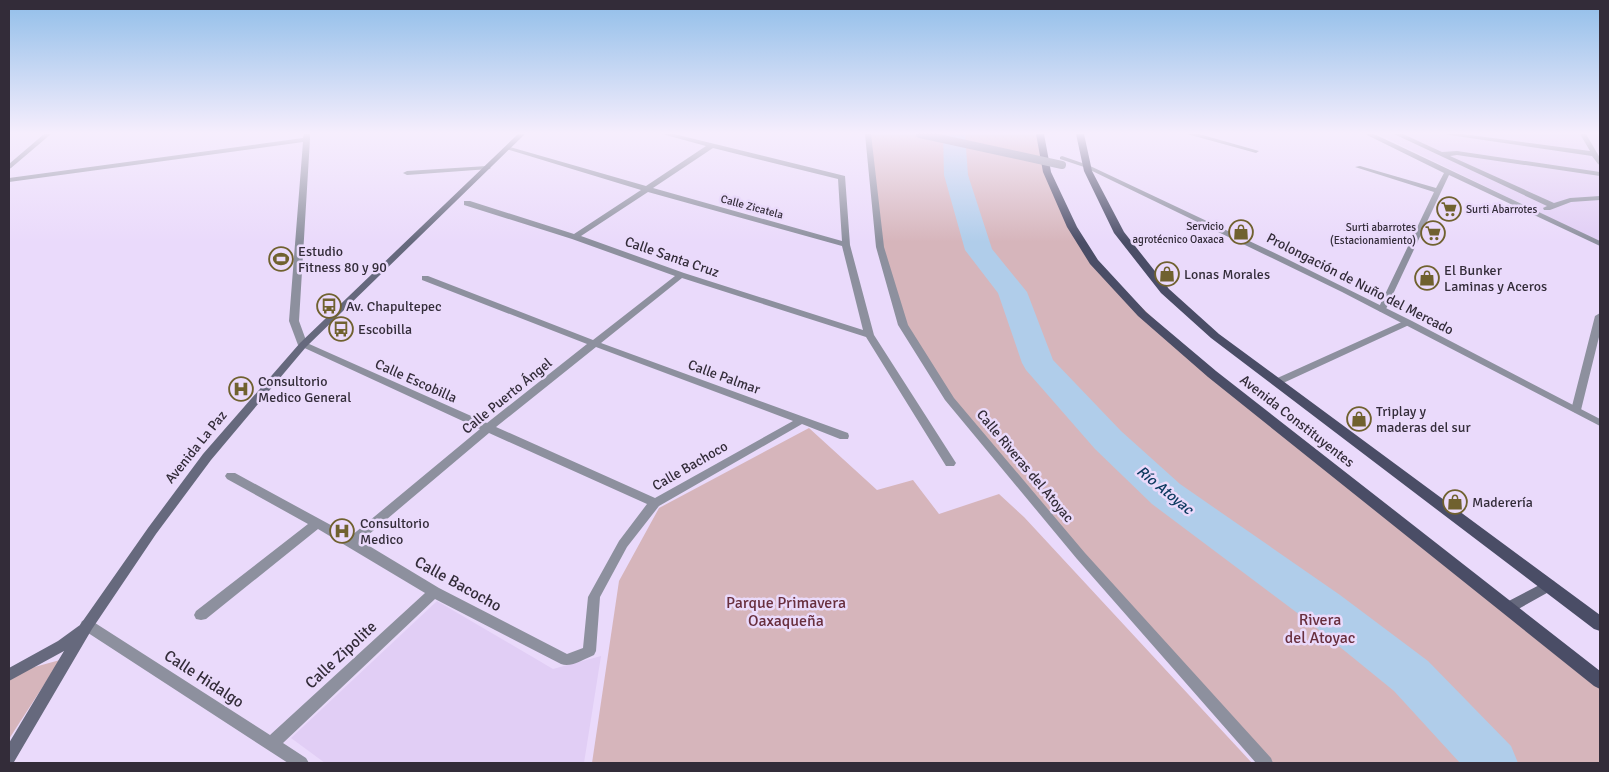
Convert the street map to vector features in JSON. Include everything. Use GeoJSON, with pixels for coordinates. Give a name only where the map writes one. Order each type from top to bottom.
{"type":"FeatureCollection","features":[{"type":"Feature","properties":{"kind":"main road","name":"Avenida La Paz"},"geometry":{"type":"LineString","coordinates":[[9,758],[87,625],[152,531],[207,457],[303,345],[485,170]]}},
{"type":"Feature","properties":{"kind":"main road","name":"Avenida Constituyentes"},"geometry":{"type":"LineString","coordinates":[[1047,170],[1072,227],[1094,262],[1142,314],[1212,374],[1600,681]]}},
{"type":"Feature","properties":{"kind":"main road","name":"Avenida Constituyentes"},"geometry":{"type":"LineString","coordinates":[[1088,170],[1119,233],[1165,291],[1215,336],[1600,624]]}},
{"type":"Feature","properties":{"kind":"main road"},"geometry":{"type":"LineString","coordinates":[[1508,608],[1548,585]]}},
{"type":"Feature","properties":{"kind":"main road"},"geometry":{"type":"LineString","coordinates":[[9,675],[63,645],[87,625]]}},
{"type":"Feature","properties":{"kind":"street"},"geometry":{"type":"LineString","coordinates":[[9,180],[78,170]]}},
{"type":"Feature","properties":{"kind":"street"},"geometry":{"type":"LineString","coordinates":[[303,345],[294,322],[305,170]]}},
{"type":"Feature","properties":{"kind":"street"},"geometry":{"type":"LineString","coordinates":[[407,173],[455,170]]}},
{"type":"Feature","properties":{"kind":"street","name":"Calle Zicatela"},"geometry":{"type":"LineString","coordinates":[[581,170],[846,244]]}},
{"type":"Feature","properties":{"kind":"street"},"geometry":{"type":"LineString","coordinates":[[575,237],[676,170]]}},
{"type":"Feature","properties":{"kind":"street"},"geometry":{"type":"LineString","coordinates":[[809,170],[842,178],[846,244],[869,335],[950,462]]}},
{"type":"Feature","properties":{"kind":"street","name":"Calle Riveras del Atoyac"},"geometry":{"type":"LineString","coordinates":[[872,170],[880,247],[903,325],[950,400],[1081,556],[1266,763]]}},
{"type":"Feature","properties":{"kind":"street","name":"Prolongación de Nuño del Mercado"},"geometry":{"type":"LineString","coordinates":[[1092,170],[1231,234],[1382,309],[1600,423]]}},
{"type":"Feature","properties":{"kind":"street"},"geometry":{"type":"LineString","coordinates":[[1368,170],[1439,191]]}},
{"type":"Feature","properties":{"kind":"street"},"geometry":{"type":"LineString","coordinates":[[1475,170],[1554,206]]}},
{"type":"Feature","properties":{"kind":"street"},"geometry":{"type":"LineString","coordinates":[[1573,170],[1600,174]]}},
{"type":"Feature","properties":{"kind":"street"},"geometry":{"type":"LineString","coordinates":[[1382,309],[1448,171],[1600,244]]}},
{"type":"Feature","properties":{"kind":"street"},"geometry":{"type":"LineString","coordinates":[[1534,212],[1570,200],[1600,198]]}},
{"type":"Feature","properties":{"kind":"street","name":"Calle Santa Cruz"},"geometry":{"type":"LineString","coordinates":[[467,203],[575,237],[681,275],[869,335]]}},
{"type":"Feature","properties":{"kind":"street","name":"Calle Puerto Ángel"},"geometry":{"type":"LineString","coordinates":[[352,542],[488,428],[681,275]]}},
{"type":"Feature","properties":{"kind":"street","name":"Calle Palmar"},"geometry":{"type":"LineString","coordinates":[[425,278],[595,344],[844,436]]}},
{"type":"Feature","properties":{"kind":"street"},"geometry":{"type":"LineString","coordinates":[[1576,410],[1600,316]]}},
{"type":"Feature","properties":{"kind":"street"},"geometry":{"type":"LineString","coordinates":[[1277,382],[1406,323]]}},
{"type":"Feature","properties":{"kind":"street","name":"Calle Escobilla"},"geometry":{"type":"LineString","coordinates":[[303,345],[655,503]]}},
{"type":"Feature","properties":{"kind":"street","name":"Calle Bachoco"},"geometry":{"type":"LineString","coordinates":[[566,660],[589,651],[594,597],[624,544],[655,503],[802,420]]}},
{"type":"Feature","properties":{"kind":"street","name":"Calle Bacocho"},"geometry":{"type":"LineString","coordinates":[[231,476],[352,542],[434,592],[566,660]]}},
{"type":"Feature","properties":{"kind":"street"},"geometry":{"type":"LineString","coordinates":[[202,614],[316,524]]}},
{"type":"Feature","properties":{"kind":"street","name":"Calle Zipolite"},"geometry":{"type":"LineString","coordinates":[[271,744],[434,592]]}},
{"type":"Feature","properties":{"kind":"street","name":"Calle Hidalgo"},"geometry":{"type":"LineString","coordinates":[[87,625],[271,744],[294,761]]}},
{"type":"Feature","properties":{"kind":"shaded area"},"geometry":{"type":"Polygon","coordinates":[[[1452,170],[1600,170],[1600,242],[1452,170]]]}},
{"type":"Feature","properties":{"kind":"shaded area"},"geometry":{"type":"Polygon","coordinates":[[[437,601],[553,669],[601,656],[584,763],[325,763],[291,738],[437,601]]]}},
{"type":"Feature","properties":{"kind":"green space","name":"Rivera del Atoyac"},"geometry":{"type":"Polygon","coordinates":[[[873,170],[1047,170],[1094,262],[1212,374],[1600,681],[1600,763],[1257,763],[950,400],[903,325],[880,247],[873,170]]]}},
{"type":"Feature","properties":{"kind":"green space","name":"Parque Primavera Oaxaqueña"},"geometry":{"type":"Polygon","coordinates":[[[809,428],[877,490],[913,480],[939,514],[999,494],[1024,517],[1252,763],[592,763],[619,581],[659,508],[809,428]]]}},
{"type":"Feature","properties":{"kind":"green space"},"geometry":{"type":"Polygon","coordinates":[[[60,660],[9,739],[9,674],[60,660]]]}},
{"type":"Feature","properties":{"kind":"waterway","name":"Río Atoyac"},"geometry":{"type":"LineString","coordinates":[[956,170],[979,250],[1012,292],[1038,363],[1108,440],[1166,494],[1324,608],[1411,676],[1493,763]]}},
{"type":"Feature","properties":{"kind":"place","name":"Surti Abarrotes"},"geometry":{"type":"Point","coordinates":[1449,209]}},
{"type":"Feature","properties":{"kind":"place","name":"Servicio agrotécnico Oaxaca"},"geometry":{"type":"Point","coordinates":[1241,232]}},
{"type":"Feature","properties":{"kind":"place","name":"Surti abarrotes (Estacionamiento)"},"geometry":{"type":"Point","coordinates":[1433,233]}},
{"type":"Feature","properties":{"kind":"place","name":"Estudio Fitness 80 y 90"},"geometry":{"type":"Point","coordinates":[281,259]}},
{"type":"Feature","properties":{"kind":"place","name":"Lonas Morales"},"geometry":{"type":"Point","coordinates":[1167,274]}},
{"type":"Feature","properties":{"kind":"place","name":"El Bunker Laminas y Aceros"},"geometry":{"type":"Point","coordinates":[1427,278]}},
{"type":"Feature","properties":{"kind":"place","name":"Av. Chapultepec"},"geometry":{"type":"Point","coordinates":[329,306]}},
{"type":"Feature","properties":{"kind":"place","name":"Escobilla"},"geometry":{"type":"Point","coordinates":[341,329]}},
{"type":"Feature","properties":{"kind":"place","name":"Consultorio Medico General"},"geometry":{"type":"Point","coordinates":[241,389]}},
{"type":"Feature","properties":{"kind":"place","name":"Triplay y maderas del sur"},"geometry":{"type":"Point","coordinates":[1359,419]}},
{"type":"Feature","properties":{"kind":"place","name":"Maderería"},"geometry":{"type":"Point","coordinates":[1455,502]}},
{"type":"Feature","properties":{"kind":"place","name":"Consultorio Medico"},"geometry":{"type":"Point","coordinates":[342,531]}}]}
